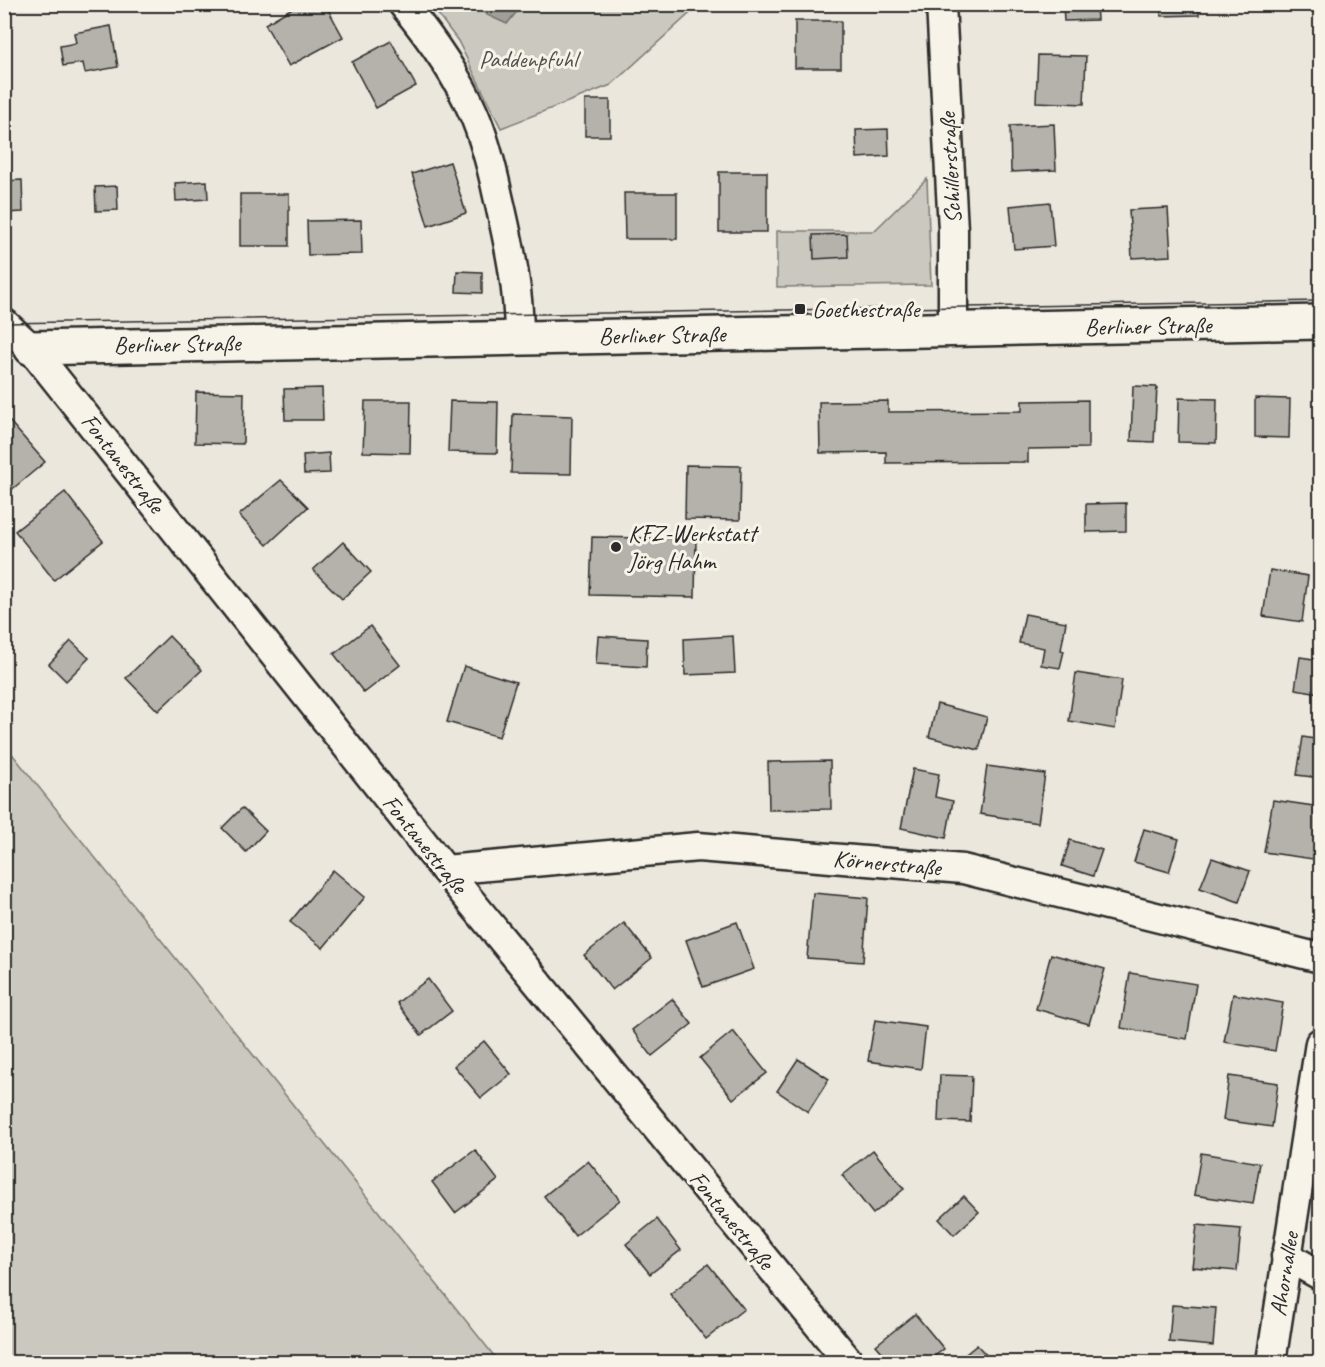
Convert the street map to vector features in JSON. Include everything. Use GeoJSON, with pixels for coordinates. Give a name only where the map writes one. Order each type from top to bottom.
{"type":"FeatureCollection","features":[{"type":"Feature","properties":{"kind":"street"},"geometry":{"type":"LineString","coordinates":[[403,4],[449,68],[473,111],[482,134],[515,271],[519,301],[519,337]]}},
{"type":"Feature","properties":{"kind":"street","name":"Schillerstraße"},"geometry":{"type":"LineString","coordinates":[[941,4],[953,230],[953,331]]}},
{"type":"Feature","properties":{"kind":"street","name":"Berliner Straße"},"geometry":{"type":"LineString","coordinates":[[18,346],[953,331],[1320,322]]}},
{"type":"Feature","properties":{"kind":"street","name":"Fontanestraße"},"geometry":{"type":"LineString","coordinates":[[4,323],[18,346],[849,1362]]}},
{"type":"Feature","properties":{"kind":"street","name":"Körnerstraße"},"geometry":{"type":"LineString","coordinates":[[445,870],[698,848],[963,869],[1320,958]]}},
{"type":"Feature","properties":{"kind":"street","name":"Ahornallee"},"geometry":{"type":"LineString","coordinates":[[1270,1362],[1320,1043]]}},
{"type":"Feature","properties":{"kind":"street"},"geometry":{"type":"LineString","coordinates":[[1286,1256],[1320,1275]]}},
{"type":"Feature","properties":{"kind":"green space","name":"Paddenpfuhl"},"geometry":{"type":"Polygon","coordinates":[[[431,5],[699,5],[611,85],[501,128],[458,41],[431,5]]]}},
{"type":"Feature","properties":{"kind":"green space"},"geometry":{"type":"Polygon","coordinates":[[[927,179],[931,285],[777,287],[777,231],[874,231],[927,179]]]}},
{"type":"Feature","properties":{"kind":"green space"},"geometry":{"type":"Polygon","coordinates":[[[5,745],[499,1362],[5,1362],[5,745]]]}},
{"type":"Feature","properties":{"kind":"shaded area"},"geometry":{"type":"Polygon","coordinates":[[[480,5],[522,5],[507,24],[487,15],[480,5]]]}},
{"type":"Feature","properties":{"kind":"building"},"geometry":{"type":"Polygon","coordinates":[[[299,4],[325,4],[343,37],[289,66],[265,24],[299,4]]]}},
{"type":"Feature","properties":{"kind":"building"},"geometry":{"type":"Polygon","coordinates":[[[1063,4],[1096,4],[1097,20],[1064,21],[1063,4]]]}},
{"type":"Feature","properties":{"kind":"building"},"geometry":{"type":"Polygon","coordinates":[[[1161,4],[1199,4],[1199,15],[1161,16],[1161,4]]]}},
{"type":"Feature","properties":{"kind":"building"},"geometry":{"type":"Polygon","coordinates":[[[795,21],[841,21],[841,68],[795,68],[795,21]]]}},
{"type":"Feature","properties":{"kind":"building"},"geometry":{"type":"Polygon","coordinates":[[[111,26],[118,67],[85,73],[83,63],[63,66],[60,46],[76,43],[74,33],[111,26]]]}},
{"type":"Feature","properties":{"kind":"building"},"geometry":{"type":"Polygon","coordinates":[[[391,41],[416,86],[376,108],[352,62],[391,41]]]}},
{"type":"Feature","properties":{"kind":"building"},"geometry":{"type":"Polygon","coordinates":[[[1038,55],[1086,56],[1084,104],[1036,102],[1038,55]]]}},
{"type":"Feature","properties":{"kind":"building"},"geometry":{"type":"Polygon","coordinates":[[[585,100],[610,100],[610,136],[585,136],[585,100]]]}},
{"type":"Feature","properties":{"kind":"building"},"geometry":{"type":"Polygon","coordinates":[[[1054,124],[1056,170],[1011,172],[1010,126],[1054,124]]]}},
{"type":"Feature","properties":{"kind":"building"},"geometry":{"type":"Polygon","coordinates":[[[888,129],[889,156],[857,158],[856,130],[888,129]]]}},
{"type":"Feature","properties":{"kind":"building"},"geometry":{"type":"Polygon","coordinates":[[[450,162],[466,213],[428,226],[412,174],[450,162]]]}},
{"type":"Feature","properties":{"kind":"building"},"geometry":{"type":"Polygon","coordinates":[[[719,172],[767,172],[767,232],[719,232],[719,172]]]}},
{"type":"Feature","properties":{"kind":"building"},"geometry":{"type":"Polygon","coordinates":[[[22,180],[23,212],[4,213],[4,181],[22,180]]]}},
{"type":"Feature","properties":{"kind":"building"},"geometry":{"type":"Polygon","coordinates":[[[207,181],[208,199],[176,201],[175,183],[207,181]]]}},
{"type":"Feature","properties":{"kind":"building"},"geometry":{"type":"Polygon","coordinates":[[[117,186],[118,210],[96,211],[95,187],[117,186]]]}},
{"type":"Feature","properties":{"kind":"building"},"geometry":{"type":"Polygon","coordinates":[[[624,193],[677,193],[677,239],[625,239],[624,193]]]}},
{"type":"Feature","properties":{"kind":"building"},"geometry":{"type":"Polygon","coordinates":[[[240,194],[289,194],[289,246],[240,246],[240,194]]]}},
{"type":"Feature","properties":{"kind":"building"},"geometry":{"type":"Polygon","coordinates":[[[1050,202],[1054,246],[1014,249],[1010,206],[1050,202]]]}},
{"type":"Feature","properties":{"kind":"building"},"geometry":{"type":"Polygon","coordinates":[[[1168,208],[1171,256],[1132,258],[1129,210],[1168,208]]]}},
{"type":"Feature","properties":{"kind":"building"},"geometry":{"type":"Polygon","coordinates":[[[361,220],[362,254],[308,255],[307,221],[361,220]]]}},
{"type":"Feature","properties":{"kind":"building"},"geometry":{"type":"Polygon","coordinates":[[[847,234],[848,257],[814,259],[813,235],[847,234]]]}},
{"type":"Feature","properties":{"kind":"building"},"geometry":{"type":"Polygon","coordinates":[[[457,271],[482,272],[482,293],[456,292],[457,271]]]}},
{"type":"Feature","properties":{"kind":"building"},"geometry":{"type":"Polygon","coordinates":[[[1133,386],[1157,387],[1154,442],[1131,441],[1133,386]]]}},
{"type":"Feature","properties":{"kind":"building"},"geometry":{"type":"Polygon","coordinates":[[[322,388],[323,420],[285,420],[284,389],[322,388]]]}},
{"type":"Feature","properties":{"kind":"building"},"geometry":{"type":"Polygon","coordinates":[[[196,392],[244,393],[243,444],[195,443],[196,392]]]}},
{"type":"Feature","properties":{"kind":"building"},"geometry":{"type":"Polygon","coordinates":[[[1179,398],[1217,399],[1216,443],[1178,442],[1179,398]]]}},
{"type":"Feature","properties":{"kind":"building"},"geometry":{"type":"Polygon","coordinates":[[[1255,398],[1290,399],[1289,438],[1255,437],[1255,398]]]}},
{"type":"Feature","properties":{"kind":"building"},"geometry":{"type":"Polygon","coordinates":[[[1088,400],[1088,448],[1028,449],[1028,462],[886,463],[886,452],[820,453],[819,402],[888,401],[888,412],[1022,411],[1022,401],[1088,400]]]}},
{"type":"Feature","properties":{"kind":"building"},"geometry":{"type":"Polygon","coordinates":[[[365,401],[411,401],[410,453],[363,452],[365,401]]]}},
{"type":"Feature","properties":{"kind":"building"},"geometry":{"type":"Polygon","coordinates":[[[450,401],[498,402],[497,453],[448,452],[450,401]]]}},
{"type":"Feature","properties":{"kind":"building"},"geometry":{"type":"Polygon","coordinates":[[[513,414],[572,416],[571,474],[511,473],[513,414]]]}},
{"type":"Feature","properties":{"kind":"building"},"geometry":{"type":"Polygon","coordinates":[[[4,415],[45,462],[4,496],[4,415]]]}},
{"type":"Feature","properties":{"kind":"building"},"geometry":{"type":"Polygon","coordinates":[[[329,453],[330,473],[304,474],[303,455],[329,453]]]}},
{"type":"Feature","properties":{"kind":"building"},"geometry":{"type":"Polygon","coordinates":[[[686,465],[741,466],[740,520],[685,519],[686,465]]]}},
{"type":"Feature","properties":{"kind":"building"},"geometry":{"type":"Polygon","coordinates":[[[281,480],[308,507],[267,545],[239,515],[281,480]]]}},
{"type":"Feature","properties":{"kind":"building"},"geometry":{"type":"Polygon","coordinates":[[[65,492],[103,541],[54,580],[15,531],[65,492]]]}},
{"type":"Feature","properties":{"kind":"building"},"geometry":{"type":"Polygon","coordinates":[[[1126,503],[1126,531],[1086,532],[1086,504],[1126,503]]]}},
{"type":"Feature","properties":{"kind":"building"},"geometry":{"type":"Polygon","coordinates":[[[592,537],[696,539],[695,597],[590,595],[592,537]]]}},
{"type":"Feature","properties":{"kind":"building"},"geometry":{"type":"Polygon","coordinates":[[[343,542],[371,572],[342,599],[313,570],[343,542]]]}},
{"type":"Feature","properties":{"kind":"building"},"geometry":{"type":"Polygon","coordinates":[[[1270,570],[1308,576],[1302,622],[1263,616],[1270,570]]]}},
{"type":"Feature","properties":{"kind":"building"},"geometry":{"type":"Polygon","coordinates":[[[1025,614],[1066,622],[1060,668],[1041,665],[1044,648],[1019,643],[1025,614]]]}},
{"type":"Feature","properties":{"kind":"building"},"geometry":{"type":"Polygon","coordinates":[[[370,626],[400,665],[364,693],[334,654],[370,626]]]}},
{"type":"Feature","properties":{"kind":"building"},"geometry":{"type":"Polygon","coordinates":[[[169,636],[202,670],[158,711],[126,678],[169,636]]]}},
{"type":"Feature","properties":{"kind":"building"},"geometry":{"type":"Polygon","coordinates":[[[598,636],[647,639],[646,667],[596,664],[598,636]]]}},
{"type":"Feature","properties":{"kind":"building"},"geometry":{"type":"Polygon","coordinates":[[[733,636],[735,673],[685,675],[684,639],[733,636]]]}},
{"type":"Feature","properties":{"kind":"building"},"geometry":{"type":"Polygon","coordinates":[[[71,641],[89,658],[66,681],[49,664],[71,641]]]}},
{"type":"Feature","properties":{"kind":"building"},"geometry":{"type":"Polygon","coordinates":[[[1300,657],[1320,660],[1320,693],[1295,689],[1300,657]]]}},
{"type":"Feature","properties":{"kind":"building"},"geometry":{"type":"Polygon","coordinates":[[[464,666],[516,682],[499,737],[447,722],[464,666]]]}},
{"type":"Feature","properties":{"kind":"building"},"geometry":{"type":"Polygon","coordinates":[[[1076,673],[1122,680],[1115,729],[1069,721],[1076,673]]]}},
{"type":"Feature","properties":{"kind":"building"},"geometry":{"type":"Polygon","coordinates":[[[937,704],[987,717],[979,750],[929,737],[937,704]]]}},
{"type":"Feature","properties":{"kind":"building"},"geometry":{"type":"Polygon","coordinates":[[[1303,737],[1320,740],[1320,778],[1297,775],[1303,737]]]}},
{"type":"Feature","properties":{"kind":"building"},"geometry":{"type":"Polygon","coordinates":[[[830,761],[831,809],[769,810],[768,762],[830,761]]]}},
{"type":"Feature","properties":{"kind":"building"},"geometry":{"type":"Polygon","coordinates":[[[987,766],[1045,774],[1038,823],[980,814],[987,766]]]}},
{"type":"Feature","properties":{"kind":"building"},"geometry":{"type":"Polygon","coordinates":[[[913,769],[939,774],[935,797],[953,801],[946,838],[901,828],[913,769]]]}},
{"type":"Feature","properties":{"kind":"building"},"geometry":{"type":"Polygon","coordinates":[[[1273,800],[1320,807],[1320,860],[1264,852],[1273,800]]]}},
{"type":"Feature","properties":{"kind":"building"},"geometry":{"type":"Polygon","coordinates":[[[242,808],[266,831],[246,852],[222,828],[242,808]]]}},
{"type":"Feature","properties":{"kind":"building"},"geometry":{"type":"Polygon","coordinates":[[[1144,829],[1179,839],[1169,872],[1134,862],[1144,829]]]}},
{"type":"Feature","properties":{"kind":"building"},"geometry":{"type":"Polygon","coordinates":[[[1070,840],[1102,850],[1093,876],[1062,866],[1070,840]]]}},
{"type":"Feature","properties":{"kind":"building"},"geometry":{"type":"Polygon","coordinates":[[[1212,858],[1250,871],[1239,902],[1200,888],[1212,858]]]}},
{"type":"Feature","properties":{"kind":"building"},"geometry":{"type":"Polygon","coordinates":[[[333,870],[365,897],[323,948],[290,922],[333,870]]]}},
{"type":"Feature","properties":{"kind":"building"},"geometry":{"type":"Polygon","coordinates":[[[813,893],[868,898],[863,962],[807,958],[813,893]]]}},
{"type":"Feature","properties":{"kind":"building"},"geometry":{"type":"Polygon","coordinates":[[[737,922],[754,969],[703,987],[686,940],[737,922]]]}},
{"type":"Feature","properties":{"kind":"building"},"geometry":{"type":"Polygon","coordinates":[[[624,923],[652,958],[612,990],[584,955],[624,923]]]}},
{"type":"Feature","properties":{"kind":"building"},"geometry":{"type":"Polygon","coordinates":[[[1051,954],[1105,969],[1089,1024],[1036,1009],[1051,954]]]}},
{"type":"Feature","properties":{"kind":"building"},"geometry":{"type":"Polygon","coordinates":[[[1130,973],[1196,984],[1187,1039],[1121,1028],[1130,973]]]}},
{"type":"Feature","properties":{"kind":"building"},"geometry":{"type":"Polygon","coordinates":[[[428,979],[452,1011],[421,1035],[397,1003],[428,979]]]}},
{"type":"Feature","properties":{"kind":"building"},"geometry":{"type":"Polygon","coordinates":[[[1233,994],[1283,1003],[1275,1051],[1224,1042],[1233,994]]]}},
{"type":"Feature","properties":{"kind":"building"},"geometry":{"type":"Polygon","coordinates":[[[672,999],[692,1024],[652,1056],[632,1030],[672,999]]]}},
{"type":"Feature","properties":{"kind":"building"},"geometry":{"type":"Polygon","coordinates":[[[875,1020],[926,1027],[921,1069],[868,1061],[875,1020]]]}},
{"type":"Feature","properties":{"kind":"building"},"geometry":{"type":"Polygon","coordinates":[[[733,1031],[767,1073],[733,1099],[700,1058],[733,1031]]]}},
{"type":"Feature","properties":{"kind":"building"},"geometry":{"type":"Polygon","coordinates":[[[484,1041],[511,1074],[481,1098],[454,1066],[484,1041]]]}},
{"type":"Feature","properties":{"kind":"building"},"geometry":{"type":"Polygon","coordinates":[[[798,1059],[829,1079],[808,1112],[777,1091],[798,1059]]]}},
{"type":"Feature","properties":{"kind":"building"},"geometry":{"type":"Polygon","coordinates":[[[940,1075],[972,1076],[970,1122],[938,1121],[940,1075]]]}},
{"type":"Feature","properties":{"kind":"building"},"geometry":{"type":"Polygon","coordinates":[[[1229,1076],[1278,1083],[1272,1127],[1223,1120],[1229,1076]]]}},
{"type":"Feature","properties":{"kind":"building"},"geometry":{"type":"Polygon","coordinates":[[[475,1150],[498,1180],[455,1213],[432,1182],[475,1150]]]}},
{"type":"Feature","properties":{"kind":"building"},"geometry":{"type":"Polygon","coordinates":[[[873,1150],[904,1189],[873,1214],[842,1175],[873,1150]]]}},
{"type":"Feature","properties":{"kind":"building"},"geometry":{"type":"Polygon","coordinates":[[[1201,1153],[1260,1163],[1253,1204],[1194,1195],[1201,1153]]]}},
{"type":"Feature","properties":{"kind":"building"},"geometry":{"type":"Polygon","coordinates":[[[588,1161],[620,1200],[575,1236],[544,1196],[588,1161]]]}},
{"type":"Feature","properties":{"kind":"building"},"geometry":{"type":"Polygon","coordinates":[[[964,1196],[979,1212],[954,1235],[939,1219],[964,1196]]]}},
{"type":"Feature","properties":{"kind":"building"},"geometry":{"type":"Polygon","coordinates":[[[657,1219],[681,1250],[650,1274],[626,1244],[657,1219]]]}},
{"type":"Feature","properties":{"kind":"building"},"geometry":{"type":"Polygon","coordinates":[[[1197,1225],[1241,1229],[1237,1271],[1192,1267],[1197,1225]]]}},
{"type":"Feature","properties":{"kind":"building"},"geometry":{"type":"Polygon","coordinates":[[[708,1264],[744,1309],[706,1339],[670,1294],[708,1264]]]}},
{"type":"Feature","properties":{"kind":"building"},"geometry":{"type":"Polygon","coordinates":[[[1172,1305],[1216,1308],[1213,1346],[1169,1342],[1172,1305]]]}},
{"type":"Feature","properties":{"kind":"building"},"geometry":{"type":"Polygon","coordinates":[[[915,1314],[944,1349],[927,1362],[891,1362],[876,1345],[915,1314]]]}},
{"type":"Feature","properties":{"kind":"building"},"geometry":{"type":"Polygon","coordinates":[[[977,1345],[991,1360],[988,1362],[956,1362],[977,1345]]]}},
{"type":"Feature","properties":{"kind":"tram line"},"geometry":{"type":"LineString","coordinates":[[4,323],[1320,301]]}},
{"type":"Feature","properties":{"kind":"place","name":"Goethestraße"},"geometry":{"type":"Point","coordinates":[800,309]}},
{"type":"Feature","properties":{"kind":"place","name":"KFZ-Werkstatt Jörg Hahm"},"geometry":{"type":"Point","coordinates":[616,547]}}]}
